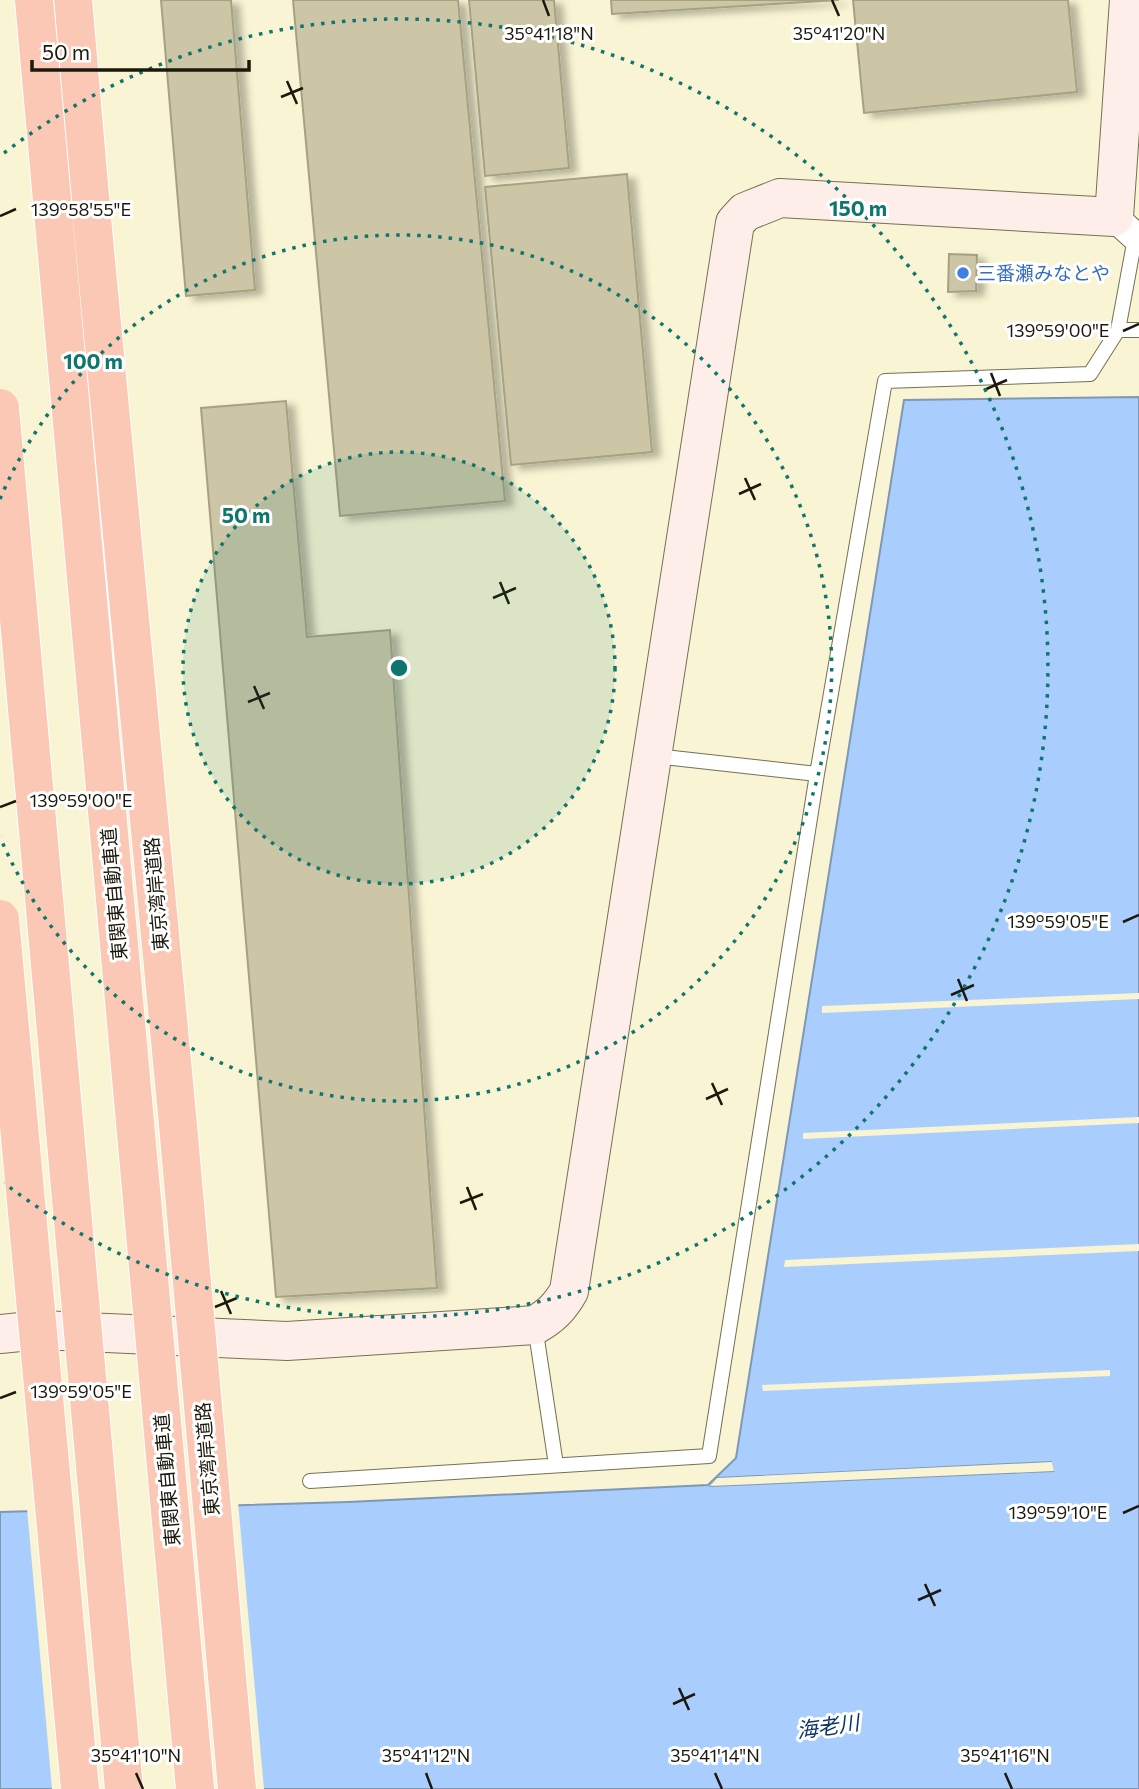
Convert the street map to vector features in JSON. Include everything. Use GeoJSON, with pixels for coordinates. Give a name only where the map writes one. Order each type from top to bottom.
{"type":"FeatureCollection","features":[{"type":"Feature","properties":{"kind":"highway","name":"東関東自動車道"},"geometry":{"type":"LineString","coordinates":[[34,0],[195,1789]]}},
{"type":"Feature","properties":{"kind":"highway","name":"東京湾岸道路"},"geometry":{"type":"LineString","coordinates":[[73,0],[176,1100],[237,1789]]}},
{"type":"Feature","properties":{"kind":"highway"},"geometry":{"type":"LineString","coordinates":[[0,408],[124,1789]]}},
{"type":"Feature","properties":{"kind":"highway"},"geometry":{"type":"LineString","coordinates":[[0,919],[80,1789]]}},
{"type":"Feature","properties":{"kind":"street"},"geometry":{"type":"LineString","coordinates":[[0,1334],[40,1330],[287,1341],[535,1325],[550,1316],[562,1304],[569,1291],[736,223],[745,212],[780,198],[1130,232],[1129,0]]}},
{"type":"Feature","properties":{"kind":"lane"},"geometry":{"type":"LineString","coordinates":[[310,1481],[709,1456],[817,774],[885,381],[1090,374],[1118,330],[1130,232]]}},
{"type":"Feature","properties":{"kind":"lane"},"geometry":{"type":"LineString","coordinates":[[1118,330],[1139,330]]}},
{"type":"Feature","properties":{"kind":"lane"},"geometry":{"type":"LineString","coordinates":[[653,755],[817,774]]}},
{"type":"Feature","properties":{"kind":"lane"},"geometry":{"type":"LineString","coordinates":[[535,1325],[556,1465]]}},
{"type":"Feature","properties":{"kind":"water","name":"海老川"},"geometry":{"type":"Polygon","coordinates":[[[1139,397],[1139,1789],[0,1789],[0,1512],[348,1502],[708,1485],[736,1458],[904,400],[1139,397]],[[1051,1462],[718,1478],[711,1486],[1053,1471],[1051,1462]]]}},
{"type":"Feature","properties":{"kind":"pier"},"geometry":{"type":"Polygon","coordinates":[[[1139,993],[1139,999],[822,1013],[822,1006],[1139,993]]]}},
{"type":"Feature","properties":{"kind":"pier"},"geometry":{"type":"Polygon","coordinates":[[[1139,1117],[1139,1123],[803,1139],[803,1133],[1139,1117]]]}},
{"type":"Feature","properties":{"kind":"pier"},"geometry":{"type":"Polygon","coordinates":[[[1139,1244],[1139,1251],[784,1267],[785,1260],[1139,1244]]]}},
{"type":"Feature","properties":{"kind":"pier"},"geometry":{"type":"Polygon","coordinates":[[[1110,1370],[1110,1376],[763,1391],[762,1385],[1110,1370]]]}},
{"type":"Feature","properties":{"kind":"pier"},"geometry":{"type":"Polygon","coordinates":[[[1052,1462],[1054,1471],[710,1486],[717,1478],[1052,1462]],[[1049,1466],[718,1483],[1049,1468],[1049,1466]]]}},
{"type":"Feature","properties":{"kind":"pier"},"geometry":{"type":"Polygon","coordinates":[[[238,1502],[264,1789],[52,1789],[27,1508],[238,1502]]]}},
{"type":"Feature","properties":{"kind":"building"},"geometry":{"type":"Polygon","coordinates":[[[161,0],[231,0],[255,290],[186,296],[161,0]]]}},
{"type":"Feature","properties":{"kind":"building"},"geometry":{"type":"Polygon","coordinates":[[[293,0],[458,0],[505,501],[340,516],[293,0]]]}},
{"type":"Feature","properties":{"kind":"building"},"geometry":{"type":"Polygon","coordinates":[[[469,0],[554,0],[569,168],[485,176],[469,0]]]}},
{"type":"Feature","properties":{"kind":"building"},"geometry":{"type":"Polygon","coordinates":[[[611,0],[839,0],[612,14],[611,0]]]}},
{"type":"Feature","properties":{"kind":"building"},"geometry":{"type":"Polygon","coordinates":[[[853,0],[1068,0],[1077,92],[864,113],[853,0]]]}},
{"type":"Feature","properties":{"kind":"building"},"geometry":{"type":"Polygon","coordinates":[[[627,174],[652,452],[511,465],[485,187],[627,174]]]}},
{"type":"Feature","properties":{"kind":"building"},"geometry":{"type":"Polygon","coordinates":[[[949,254],[977,255],[976,291],[948,292],[949,254]]]}},
{"type":"Feature","properties":{"kind":"building"},"geometry":{"type":"Polygon","coordinates":[[[286,401],[307,637],[390,630],[437,1288],[276,1297],[201,408],[286,401]]]}},
{"type":"Feature","properties":{"kind":"place","name":"三番瀬みなとや"},"geometry":{"type":"Point","coordinates":[963,273]}}]}
